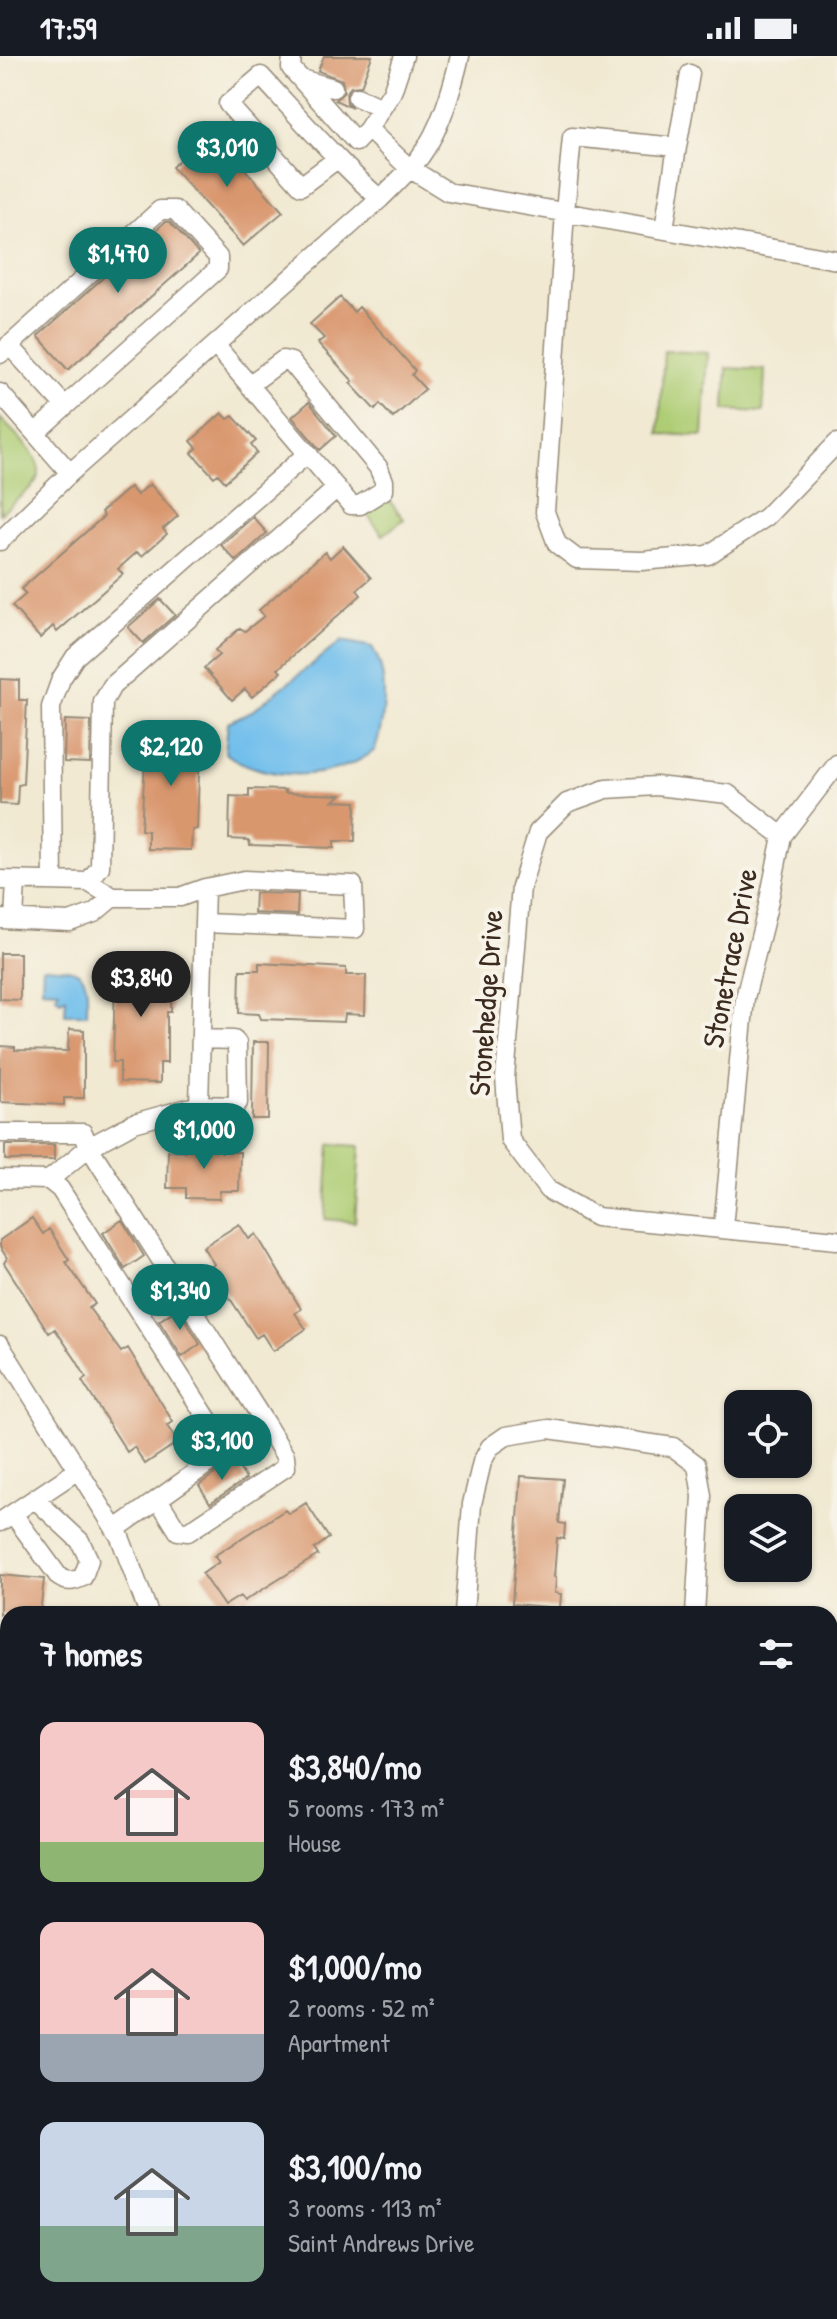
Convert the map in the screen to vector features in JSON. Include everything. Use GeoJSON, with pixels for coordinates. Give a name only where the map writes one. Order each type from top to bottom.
{"type":"FeatureCollection","features":[{"type":"Feature","properties":{"kind":"street"},"geometry":{"type":"LineString","coordinates":[[292,56],[291,68],[362,135],[448,192],[837,260]]}},
{"type":"Feature","properties":{"kind":"street"},"geometry":{"type":"LineString","coordinates":[[362,135],[392,92],[404,56]]}},
{"type":"Feature","properties":{"kind":"street"},"geometry":{"type":"LineString","coordinates":[[0,541],[70,473],[380,199],[421,156],[449,98],[460,56]]}},
{"type":"Feature","properties":{"kind":"street"},"geometry":{"type":"LineString","coordinates":[[664,229],[690,74]]}},
{"type":"Feature","properties":{"kind":"street"},"geometry":{"type":"LineString","coordinates":[[337,159],[301,186],[228,104],[261,76],[337,159],[380,199]]}},
{"type":"Feature","properties":{"kind":"street"},"geometry":{"type":"LineString","coordinates":[[301,79],[333,88]]}},
{"type":"Feature","properties":{"kind":"street"},"geometry":{"type":"LineString","coordinates":[[357,97],[381,108]]}},
{"type":"Feature","properties":{"kind":"street"},"geometry":{"type":"LineString","coordinates":[[677,147],[572,137],[545,512],[557,544],[577,559],[642,561],[708,555],[766,517],[837,443]]}},
{"type":"Feature","properties":{"kind":"street"},"geometry":{"type":"LineString","coordinates":[[35,433],[218,269],[218,257],[175,210],[160,210],[5,350],[65,406]]}},
{"type":"Feature","properties":{"kind":"street"},"geometry":{"type":"LineString","coordinates":[[216,346],[249,385],[308,453],[351,505],[360,505],[384,490],[378,467],[291,362],[283,360],[249,385]]}},
{"type":"Feature","properties":{"kind":"street"},"geometry":{"type":"LineString","coordinates":[[0,393],[70,473]]}},
{"type":"Feature","properties":{"kind":"street"},"geometry":{"type":"LineString","coordinates":[[53,881],[51,707],[61,679],[75,657],[308,453]]}},
{"type":"Feature","properties":{"kind":"street"},"geometry":{"type":"LineString","coordinates":[[88,882],[100,867],[103,702],[112,686],[337,488]]}},
{"type":"Feature","properties":{"kind":"street","name":"Stonetrace Drive"},"geometry":{"type":"LineString","coordinates":[[723,1228],[745,998],[782,836],[837,764]]}},
{"type":"Feature","properties":{"kind":"street","name":"Stonehedge Drive"},"geometry":{"type":"LineString","coordinates":[[782,836],[728,794],[656,786],[606,789],[567,803],[538,832],[521,887],[505,1078],[510,1140],[548,1190],[596,1217],[837,1240]]}},
{"type":"Feature","properties":{"kind":"street"},"geometry":{"type":"LineString","coordinates":[[113,897],[94,913],[70,922],[7,920],[8,880],[88,882],[113,897],[180,897],[244,880],[353,885],[355,929],[204,923]]}},
{"type":"Feature","properties":{"kind":"street"},"geometry":{"type":"LineString","coordinates":[[199,1105],[205,888]]}},
{"type":"Feature","properties":{"kind":"street"},"geometry":{"type":"LineString","coordinates":[[49,1180],[89,1147],[134,1123],[199,1105],[235,1106],[238,1103],[237,1043],[234,1040],[201,1039]]}},
{"type":"Feature","properties":{"kind":"street"},"geometry":{"type":"LineString","coordinates":[[0,1133],[83,1133],[285,1456],[286,1467],[188,1532],[178,1531],[158,1499]]}},
{"type":"Feature","properties":{"kind":"street"},"geometry":{"type":"LineString","coordinates":[[0,1179],[49,1180],[60,1189],[227,1449]]}},
{"type":"Feature","properties":{"kind":"street"},"geometry":{"type":"LineString","coordinates":[[0,1345],[116,1529],[146,1606]]}},
{"type":"Feature","properties":{"kind":"street"},"geometry":{"type":"LineString","coordinates":[[116,1529],[265,1423]]}},
{"type":"Feature","properties":{"kind":"street"},"geometry":{"type":"LineString","coordinates":[[465,1606],[472,1504],[482,1462],[490,1447],[506,1436],[549,1429],[673,1447],[697,1465],[702,1496],[695,1606]]}},
{"type":"Feature","properties":{"kind":"street"},"geometry":{"type":"LineString","coordinates":[[35,1499],[80,1541],[89,1560],[83,1577],[65,1581],[59,1577],[7,1518],[35,1499],[78,1470]]}},
{"type":"Feature","properties":{"kind":"green space"},"geometry":{"type":"Polygon","coordinates":[[[664,351],[708,353],[703,436],[659,434],[664,351]]]}},
{"type":"Feature","properties":{"kind":"green space"},"geometry":{"type":"Polygon","coordinates":[[[727,368],[765,370],[763,412],[725,410],[727,368]]]}},
{"type":"Feature","properties":{"kind":"green space"},"geometry":{"type":"Polygon","coordinates":[[[0,418],[33,455],[39,472],[34,484],[0,514],[0,418]]]}},
{"type":"Feature","properties":{"kind":"green space"},"geometry":{"type":"Polygon","coordinates":[[[387,498],[404,519],[383,535],[367,514],[387,498]]]}},
{"type":"Feature","properties":{"kind":"green space"},"geometry":{"type":"Polygon","coordinates":[[[330,1144],[360,1146],[355,1222],[325,1219],[330,1144]]]}},
{"type":"Feature","properties":{"kind":"water"},"geometry":{"type":"Polygon","coordinates":[[[342,641],[372,647],[378,658],[384,697],[375,750],[341,768],[301,774],[260,770],[225,753],[228,722],[252,711],[342,641]]]}},
{"type":"Feature","properties":{"kind":"water"},"geometry":{"type":"Polygon","coordinates":[[[43,967],[68,969],[82,975],[87,989],[87,1014],[65,1014],[66,997],[60,1000],[56,996],[59,990],[42,989],[43,967]]]}},
{"type":"Feature","properties":{"kind":"building"},"geometry":{"type":"Polygon","coordinates":[[[324,56],[372,56],[361,86],[351,87],[346,93],[347,103],[352,108],[335,100],[344,92],[342,80],[318,71],[324,56]]]}},
{"type":"Feature","properties":{"kind":"building"},"geometry":{"type":"Polygon","coordinates":[[[211,131],[283,212],[243,246],[172,167],[211,131]]]}},
{"type":"Feature","properties":{"kind":"building"},"geometry":{"type":"Polygon","coordinates":[[[165,222],[170,222],[199,254],[68,370],[38,336],[165,222]]]}},
{"type":"Feature","properties":{"kind":"building"},"geometry":{"type":"Polygon","coordinates":[[[340,297],[354,312],[359,307],[415,370],[412,375],[425,389],[393,418],[380,404],[375,410],[318,343],[324,338],[310,324],[340,297]]]}},
{"type":"Feature","properties":{"kind":"building"},"geometry":{"type":"Polygon","coordinates":[[[309,402],[336,436],[320,450],[292,417],[309,402]]]}},
{"type":"Feature","properties":{"kind":"building"},"geometry":{"type":"Polygon","coordinates":[[[222,413],[228,419],[233,416],[256,441],[251,445],[257,453],[225,482],[218,474],[214,477],[192,453],[197,448],[191,441],[222,413]]]}},
{"type":"Feature","properties":{"kind":"building"},"geometry":{"type":"Polygon","coordinates":[[[150,484],[178,516],[163,529],[167,534],[142,556],[137,552],[118,569],[123,574],[57,632],[53,626],[40,638],[12,606],[26,594],[21,589],[104,516],[101,512],[130,487],[137,495],[150,484]]]}},
{"type":"Feature","properties":{"kind":"building"},"geometry":{"type":"Polygon","coordinates":[[[253,517],[267,533],[236,561],[221,545],[253,517]]]}},
{"type":"Feature","properties":{"kind":"building"},"geometry":{"type":"Polygon","coordinates":[[[343,546],[371,578],[357,590],[361,595],[278,669],[281,672],[252,697],[245,689],[232,700],[204,668],[219,655],[215,650],[240,628],[245,631],[264,616],[259,610],[325,552],[330,558],[343,546]]]}},
{"type":"Feature","properties":{"kind":"building"},"geometry":{"type":"Polygon","coordinates":[[[160,599],[175,615],[143,643],[128,627],[160,599]]]}},
{"type":"Feature","properties":{"kind":"building"},"geometry":{"type":"Polygon","coordinates":[[[0,679],[19,680],[19,700],[27,700],[23,784],[18,785],[17,805],[0,804],[0,679]]]}},
{"type":"Feature","properties":{"kind":"building"},"geometry":{"type":"Polygon","coordinates":[[[65,720],[91,721],[90,763],[64,762],[65,720]]]}},
{"type":"Feature","properties":{"kind":"building"},"geometry":{"type":"Polygon","coordinates":[[[153,724],[193,725],[193,745],[200,745],[197,829],[192,830],[191,850],[148,849],[148,831],[141,830],[146,744],[153,744],[153,724]]]}},
{"type":"Feature","properties":{"kind":"building"},"geometry":{"type":"Polygon","coordinates":[[[249,789],[341,795],[333,801],[356,802],[355,841],[334,841],[334,848],[250,845],[249,840],[229,839],[230,796],[249,797],[249,789]]]}},
{"type":"Feature","properties":{"kind":"building"},"geometry":{"type":"Polygon","coordinates":[[[255,893],[298,894],[297,915],[254,913],[255,893]]]}},
{"type":"Feature","properties":{"kind":"building"},"geometry":{"type":"Polygon","coordinates":[[[0,953],[20,953],[20,1000],[0,999],[0,953]]]}},
{"type":"Feature","properties":{"kind":"building"},"geometry":{"type":"Polygon","coordinates":[[[121,957],[164,958],[163,976],[172,976],[171,1012],[167,1012],[167,1063],[160,1063],[160,1083],[120,1082],[120,1062],[113,1062],[115,978],[120,977],[121,957]]]}},
{"type":"Feature","properties":{"kind":"building"},"geometry":{"type":"Polygon","coordinates":[[[259,963],[346,968],[346,975],[366,975],[365,1015],[345,1014],[344,1022],[261,1019],[259,1014],[239,1013],[240,970],[259,970],[259,963]]]}},
{"type":"Feature","properties":{"kind":"building"},"geometry":{"type":"Polygon","coordinates":[[[69,1029],[84,1030],[84,1098],[64,1098],[64,1105],[0,1102],[0,1046],[15,1047],[15,1050],[68,1051],[69,1029]]]}},
{"type":"Feature","properties":{"kind":"building"},"geometry":{"type":"Polygon","coordinates":[[[253,1042],[269,1042],[268,1119],[252,1119],[253,1042]]]}},
{"type":"Feature","properties":{"kind":"building"},"geometry":{"type":"Polygon","coordinates":[[[185,1142],[222,1144],[221,1152],[240,1152],[239,1191],[220,1191],[219,1199],[186,1198],[186,1188],[167,1188],[168,1151],[185,1152],[185,1142]]]}},
{"type":"Feature","properties":{"kind":"building"},"geometry":{"type":"Polygon","coordinates":[[[5,1145],[54,1145],[54,1160],[5,1160],[5,1145]]]}},
{"type":"Feature","properties":{"kind":"building"},"geometry":{"type":"Polygon","coordinates":[[[32,1218],[43,1234],[49,1229],[69,1260],[66,1262],[95,1304],[89,1308],[121,1352],[128,1348],[173,1422],[167,1426],[178,1442],[145,1464],[134,1447],[127,1452],[82,1381],[86,1377],[76,1360],[55,1329],[49,1333],[4,1263],[7,1258],[0,1247],[0,1240],[32,1218]]]}},
{"type":"Feature","properties":{"kind":"building"},"geometry":{"type":"Polygon","coordinates":[[[122,1220],[144,1256],[125,1269],[103,1233],[122,1220]]]}},
{"type":"Feature","properties":{"kind":"building"},"geometry":{"type":"Polygon","coordinates":[[[239,1224],[249,1239],[256,1234],[301,1309],[295,1313],[306,1329],[273,1351],[262,1334],[256,1338],[210,1268],[214,1264],[203,1247],[239,1224]]]}},
{"type":"Feature","properties":{"kind":"building"},"geometry":{"type":"Polygon","coordinates":[[[178,1308],[200,1344],[182,1357],[159,1321],[178,1308]]]}},
{"type":"Feature","properties":{"kind":"building"},"geometry":{"type":"Polygon","coordinates":[[[234,1460],[246,1479],[210,1503],[199,1485],[234,1460]]]}},
{"type":"Feature","properties":{"kind":"building"},"geometry":{"type":"Polygon","coordinates":[[[521,1476],[563,1479],[559,1523],[565,1524],[564,1539],[557,1538],[554,1577],[555,1593],[561,1594],[560,1606],[512,1604],[521,1476]]]}},
{"type":"Feature","properties":{"kind":"building"},"geometry":{"type":"Polygon","coordinates":[[[306,1503],[329,1538],[314,1549],[318,1555],[244,1601],[240,1596],[224,1606],[202,1574],[219,1562],[214,1556],[285,1510],[289,1514],[306,1503]]]}},
{"type":"Feature","properties":{"kind":"building"},"geometry":{"type":"Polygon","coordinates":[[[0,1575],[44,1579],[41,1606],[0,1606],[0,1575]]]}}]}
